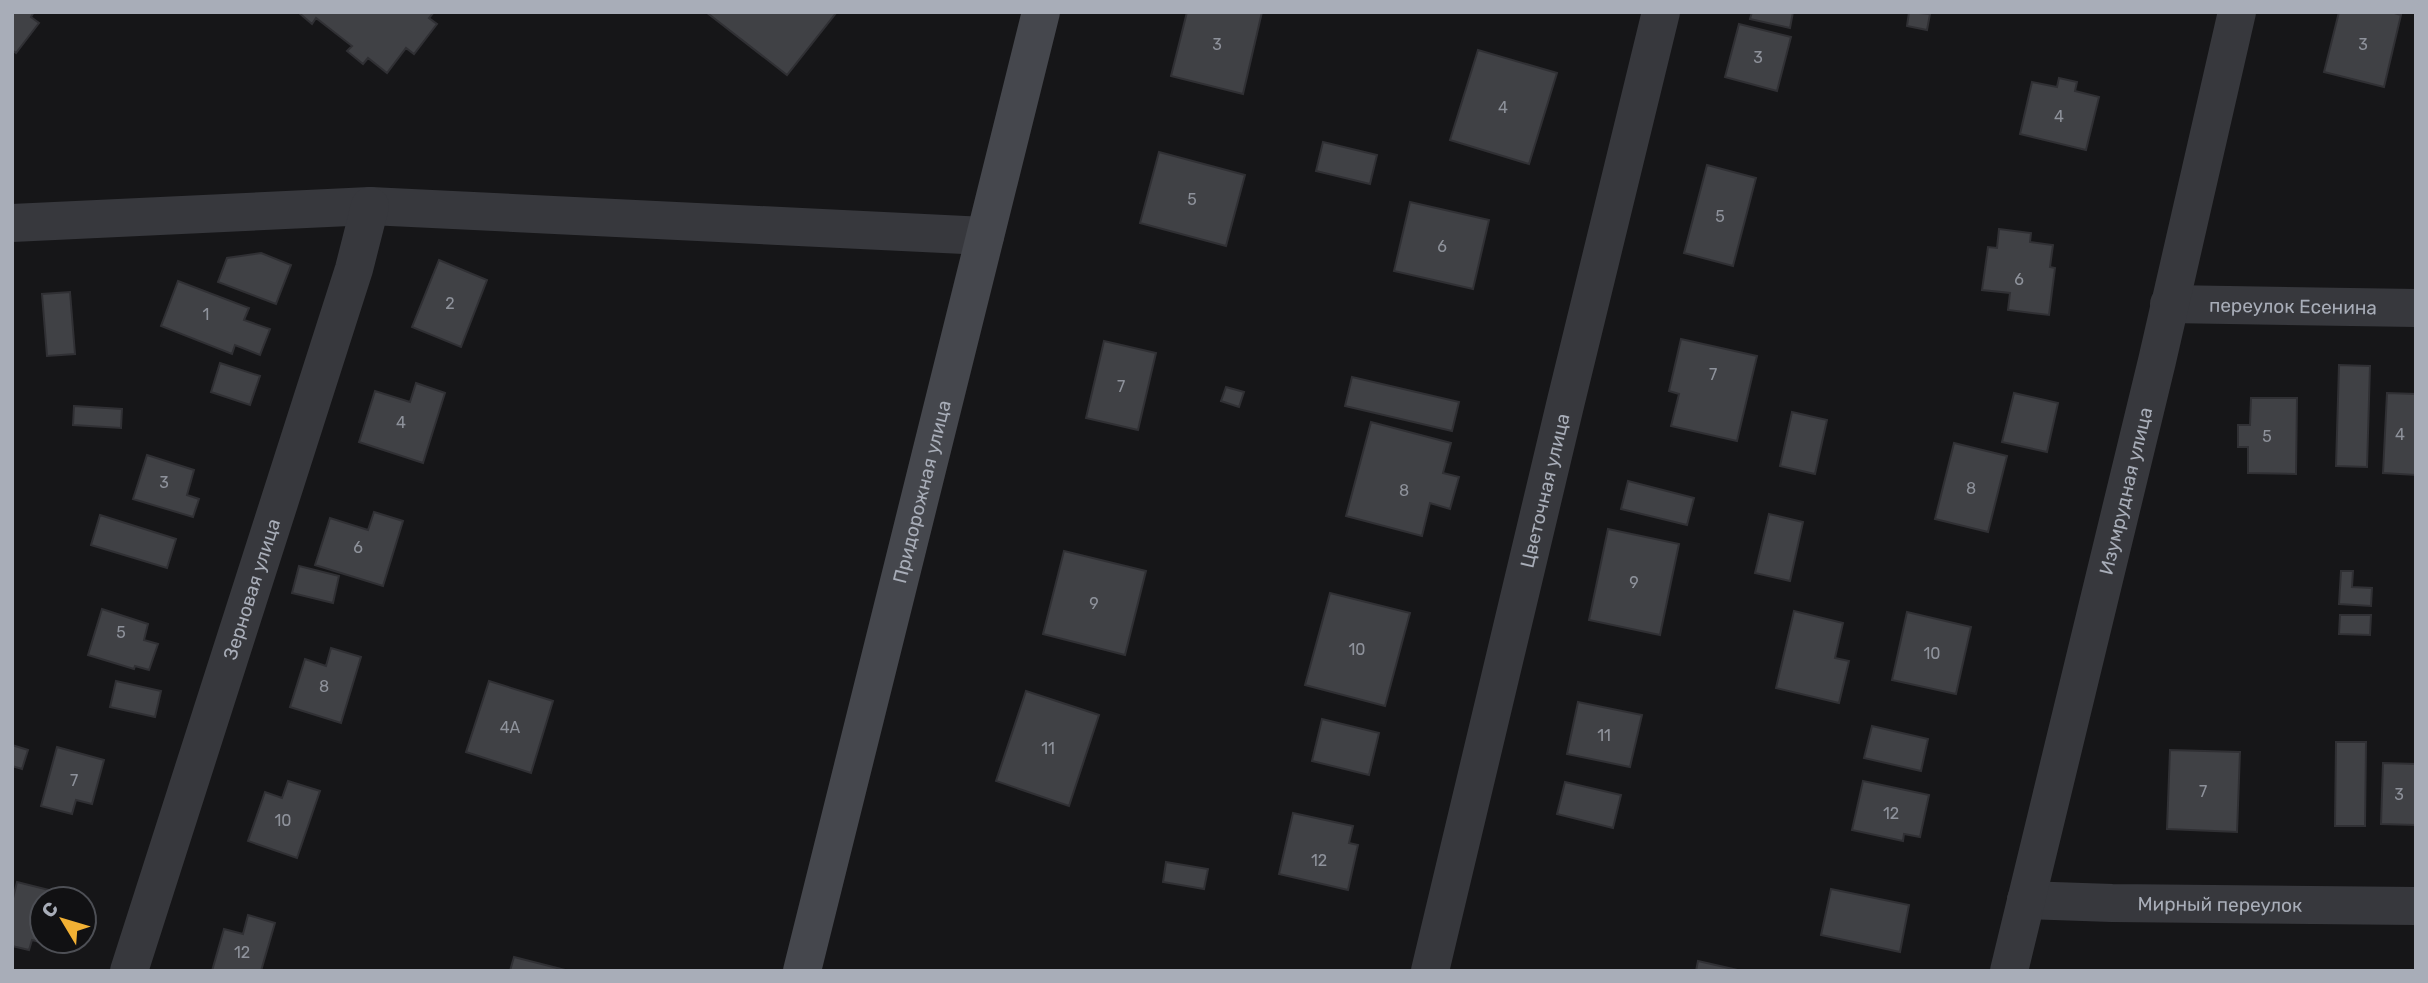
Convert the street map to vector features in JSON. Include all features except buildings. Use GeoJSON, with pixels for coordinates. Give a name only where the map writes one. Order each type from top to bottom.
{"type":"FeatureCollection","features":[{"type":"Feature","properties":{"kind":"street","name":"Придорожная улица"},"geometry":{"type":"LineString","coordinates":[[802,971],[1041,12]]}},
{"type":"Feature","properties":{"kind":"street","name":"Цветочная улица"},"geometry":{"type":"LineString","coordinates":[[1430,971],[1562,414],[1661,12]]}},
{"type":"Feature","properties":{"kind":"street","name":"Изумрудная улица"},"geometry":{"type":"LineString","coordinates":[[2009,971],[2237,12]]}},
{"type":"Feature","properties":{"kind":"street"},"geometry":{"type":"LineString","coordinates":[[12,223],[370,206],[985,236]]}},
{"type":"Feature","properties":{"kind":"street","name":"Зерновая улица"},"geometry":{"type":"LineString","coordinates":[[129,971],[354,269],[370,206]]}},
{"type":"Feature","properties":{"kind":"street","name":"переулок Есенина"},"geometry":{"type":"LineString","coordinates":[[2169,304],[2416,308]]}},
{"type":"Feature","properties":{"kind":"street","name":"Мирный переулок"},"geometry":{"type":"LineString","coordinates":[[2026,900],[2416,906]]}}]}
